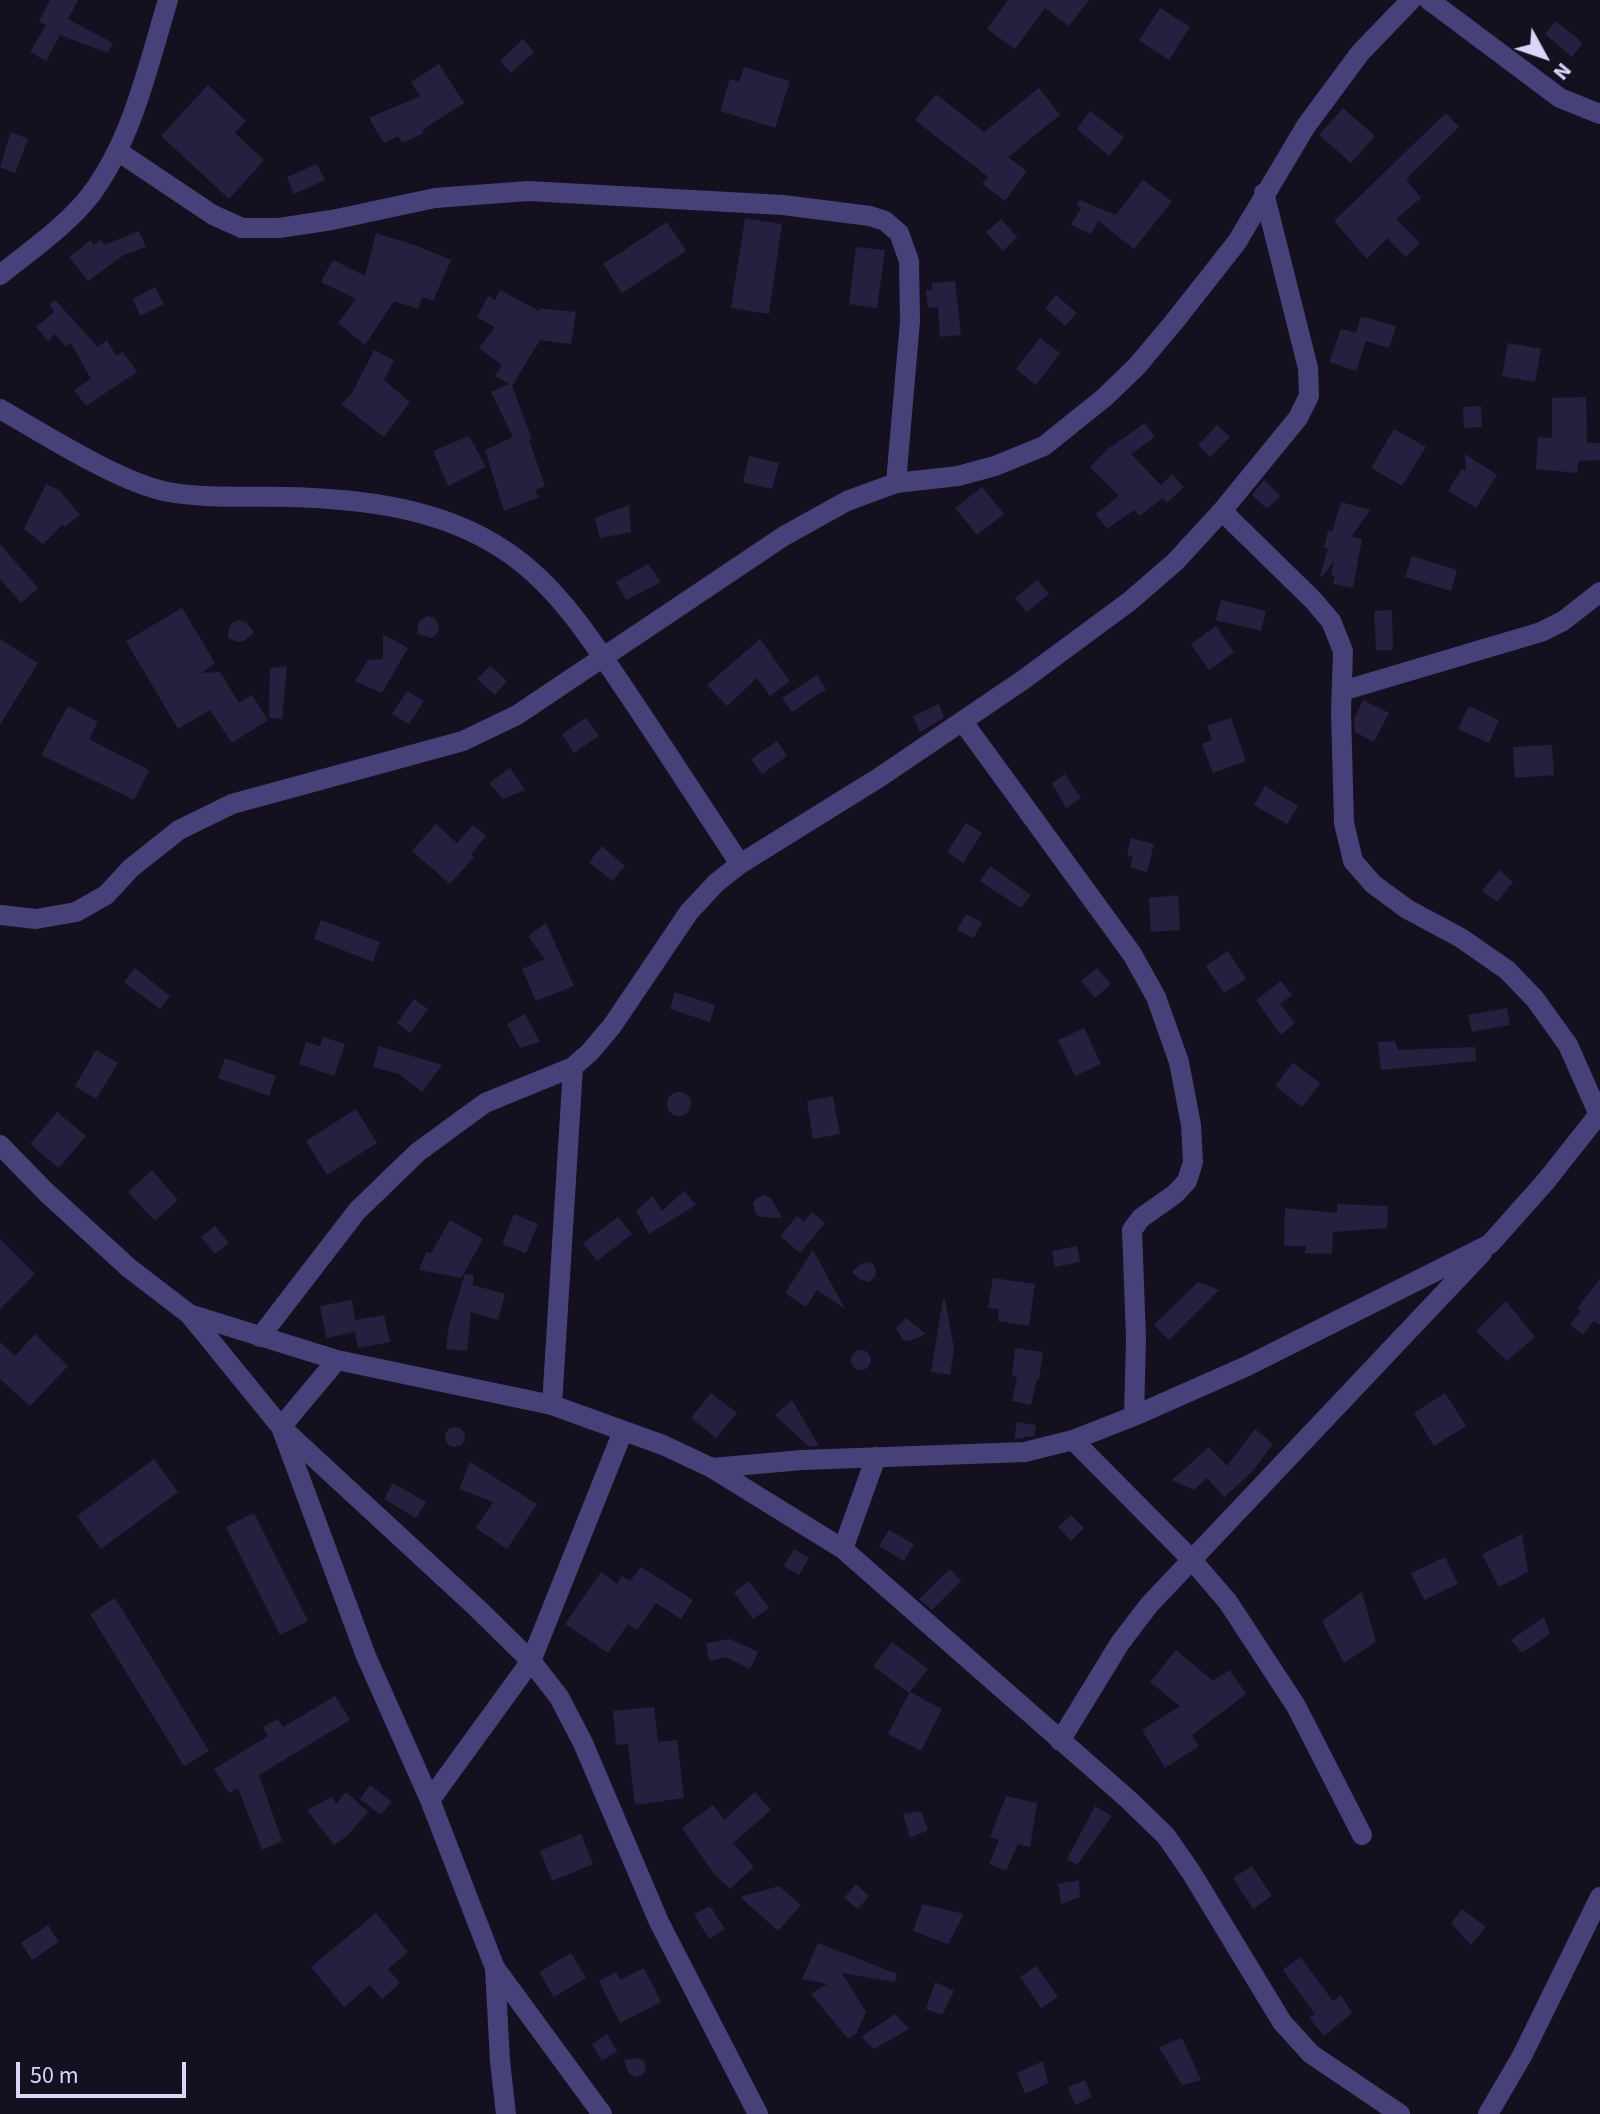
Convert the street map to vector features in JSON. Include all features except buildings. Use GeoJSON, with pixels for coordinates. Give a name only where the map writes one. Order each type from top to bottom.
{"type":"FeatureCollection","features":[{"type":"Feature","properties":{"kind":"street"},"geometry":{"type":"LineString","coordinates":[[0,275],[90,196],[119,152],[168,0]]}},
{"type":"Feature","properties":{"kind":"street"},"geometry":{"type":"LineString","coordinates":[[0,915],[36,919],[76,912],[106,895],[131,868],[179,830],[232,804],[463,741],[517,715],[784,536],[847,501],[896,483],[958,476],[995,466],[1044,446],[1105,397],[1137,366],[1237,242],[1306,126],[1360,53],[1411,0]]}},
{"type":"Feature","properties":{"kind":"street"},"geometry":{"type":"LineString","coordinates":[[1429,0],[1560,98],[1600,114]]}},
{"type":"Feature","properties":{"kind":"street"},"geometry":{"type":"LineString","coordinates":[[119,152],[213,215],[242,228],[279,228],[332,220],[435,198],[528,191],[783,205],[870,216],[885,221],[899,233],[909,261],[910,321],[896,483]]}},
{"type":"Feature","properties":{"kind":"street"},"geometry":{"type":"LineString","coordinates":[[260,1337],[357,1211],[418,1152],[485,1103],[573,1067],[590,1052],[612,1026],[689,912],[716,883],[740,864],[963,722],[1130,601],[1175,562],[1222,511],[1298,418],[1309,396],[1308,368],[1264,193]]}},
{"type":"Feature","properties":{"kind":"street"},"geometry":{"type":"LineString","coordinates":[[0,409],[114,472],[164,491],[205,498],[291,497],[374,502],[450,522],[505,550],[554,592],[602,656],[740,864]]}},
{"type":"Feature","properties":{"kind":"street"},"geometry":{"type":"LineString","coordinates":[[1060,1741],[1120,1643],[1149,1605],[1490,1244],[1546,1181],[1599,1114],[1568,1045],[1535,999],[1495,962],[1461,938],[1407,909],[1373,884],[1353,861],[1344,823],[1343,651],[1331,621],[1313,600],[1222,511]]}},
{"type":"Feature","properties":{"kind":"street"},"geometry":{"type":"LineString","coordinates":[[1342,691],[1541,632],[1563,621],[1600,592]]}},
{"type":"Feature","properties":{"kind":"street"},"geometry":{"type":"LineString","coordinates":[[963,722],[1132,954],[1156,997],[1179,1062],[1191,1125],[1193,1162],[1187,1181],[1175,1194],[1141,1218],[1132,1230],[1136,1338],[1134,1416]]}},
{"type":"Feature","properties":{"kind":"street"},"geometry":{"type":"LineString","coordinates":[[552,1405],[573,1067]]}},
{"type":"Feature","properties":{"kind":"street"},"geometry":{"type":"LineString","coordinates":[[0,1145],[129,1268],[189,1314],[281,1427],[531,1661],[559,1697],[583,1743],[659,1922],[758,2114]]}},
{"type":"Feature","properties":{"kind":"street"},"geometry":{"type":"LineString","coordinates":[[712,1468],[802,1460],[1025,1452],[1073,1440],[1247,1366],[1490,1244]]}},
{"type":"Feature","properties":{"kind":"street"},"geometry":{"type":"LineString","coordinates":[[189,1314],[337,1360],[552,1405],[663,1445],[712,1468],[843,1549],[1166,1836],[1282,2022],[1311,2054],[1400,2114]]}},
{"type":"Feature","properties":{"kind":"street"},"geometry":{"type":"LineString","coordinates":[[281,1427],[337,1360]]}},
{"type":"Feature","properties":{"kind":"street"},"geometry":{"type":"LineString","coordinates":[[281,1427],[366,1656],[430,1800],[495,1968],[602,2114]]}},
{"type":"Feature","properties":{"kind":"street"},"geometry":{"type":"LineString","coordinates":[[430,1800],[531,1661],[623,1431]]}},
{"type":"Feature","properties":{"kind":"street"},"geometry":{"type":"LineString","coordinates":[[1073,1440],[1191,1559],[1228,1602],[1296,1706],[1362,1835]]}},
{"type":"Feature","properties":{"kind":"street"},"geometry":{"type":"LineString","coordinates":[[843,1549],[876,1457]]}},
{"type":"Feature","properties":{"kind":"street"},"geometry":{"type":"LineString","coordinates":[[1488,2114],[1522,2056],[1600,1897]]}},
{"type":"Feature","properties":{"kind":"street"},"geometry":{"type":"LineString","coordinates":[[495,1968],[506,2114]]}}]}
